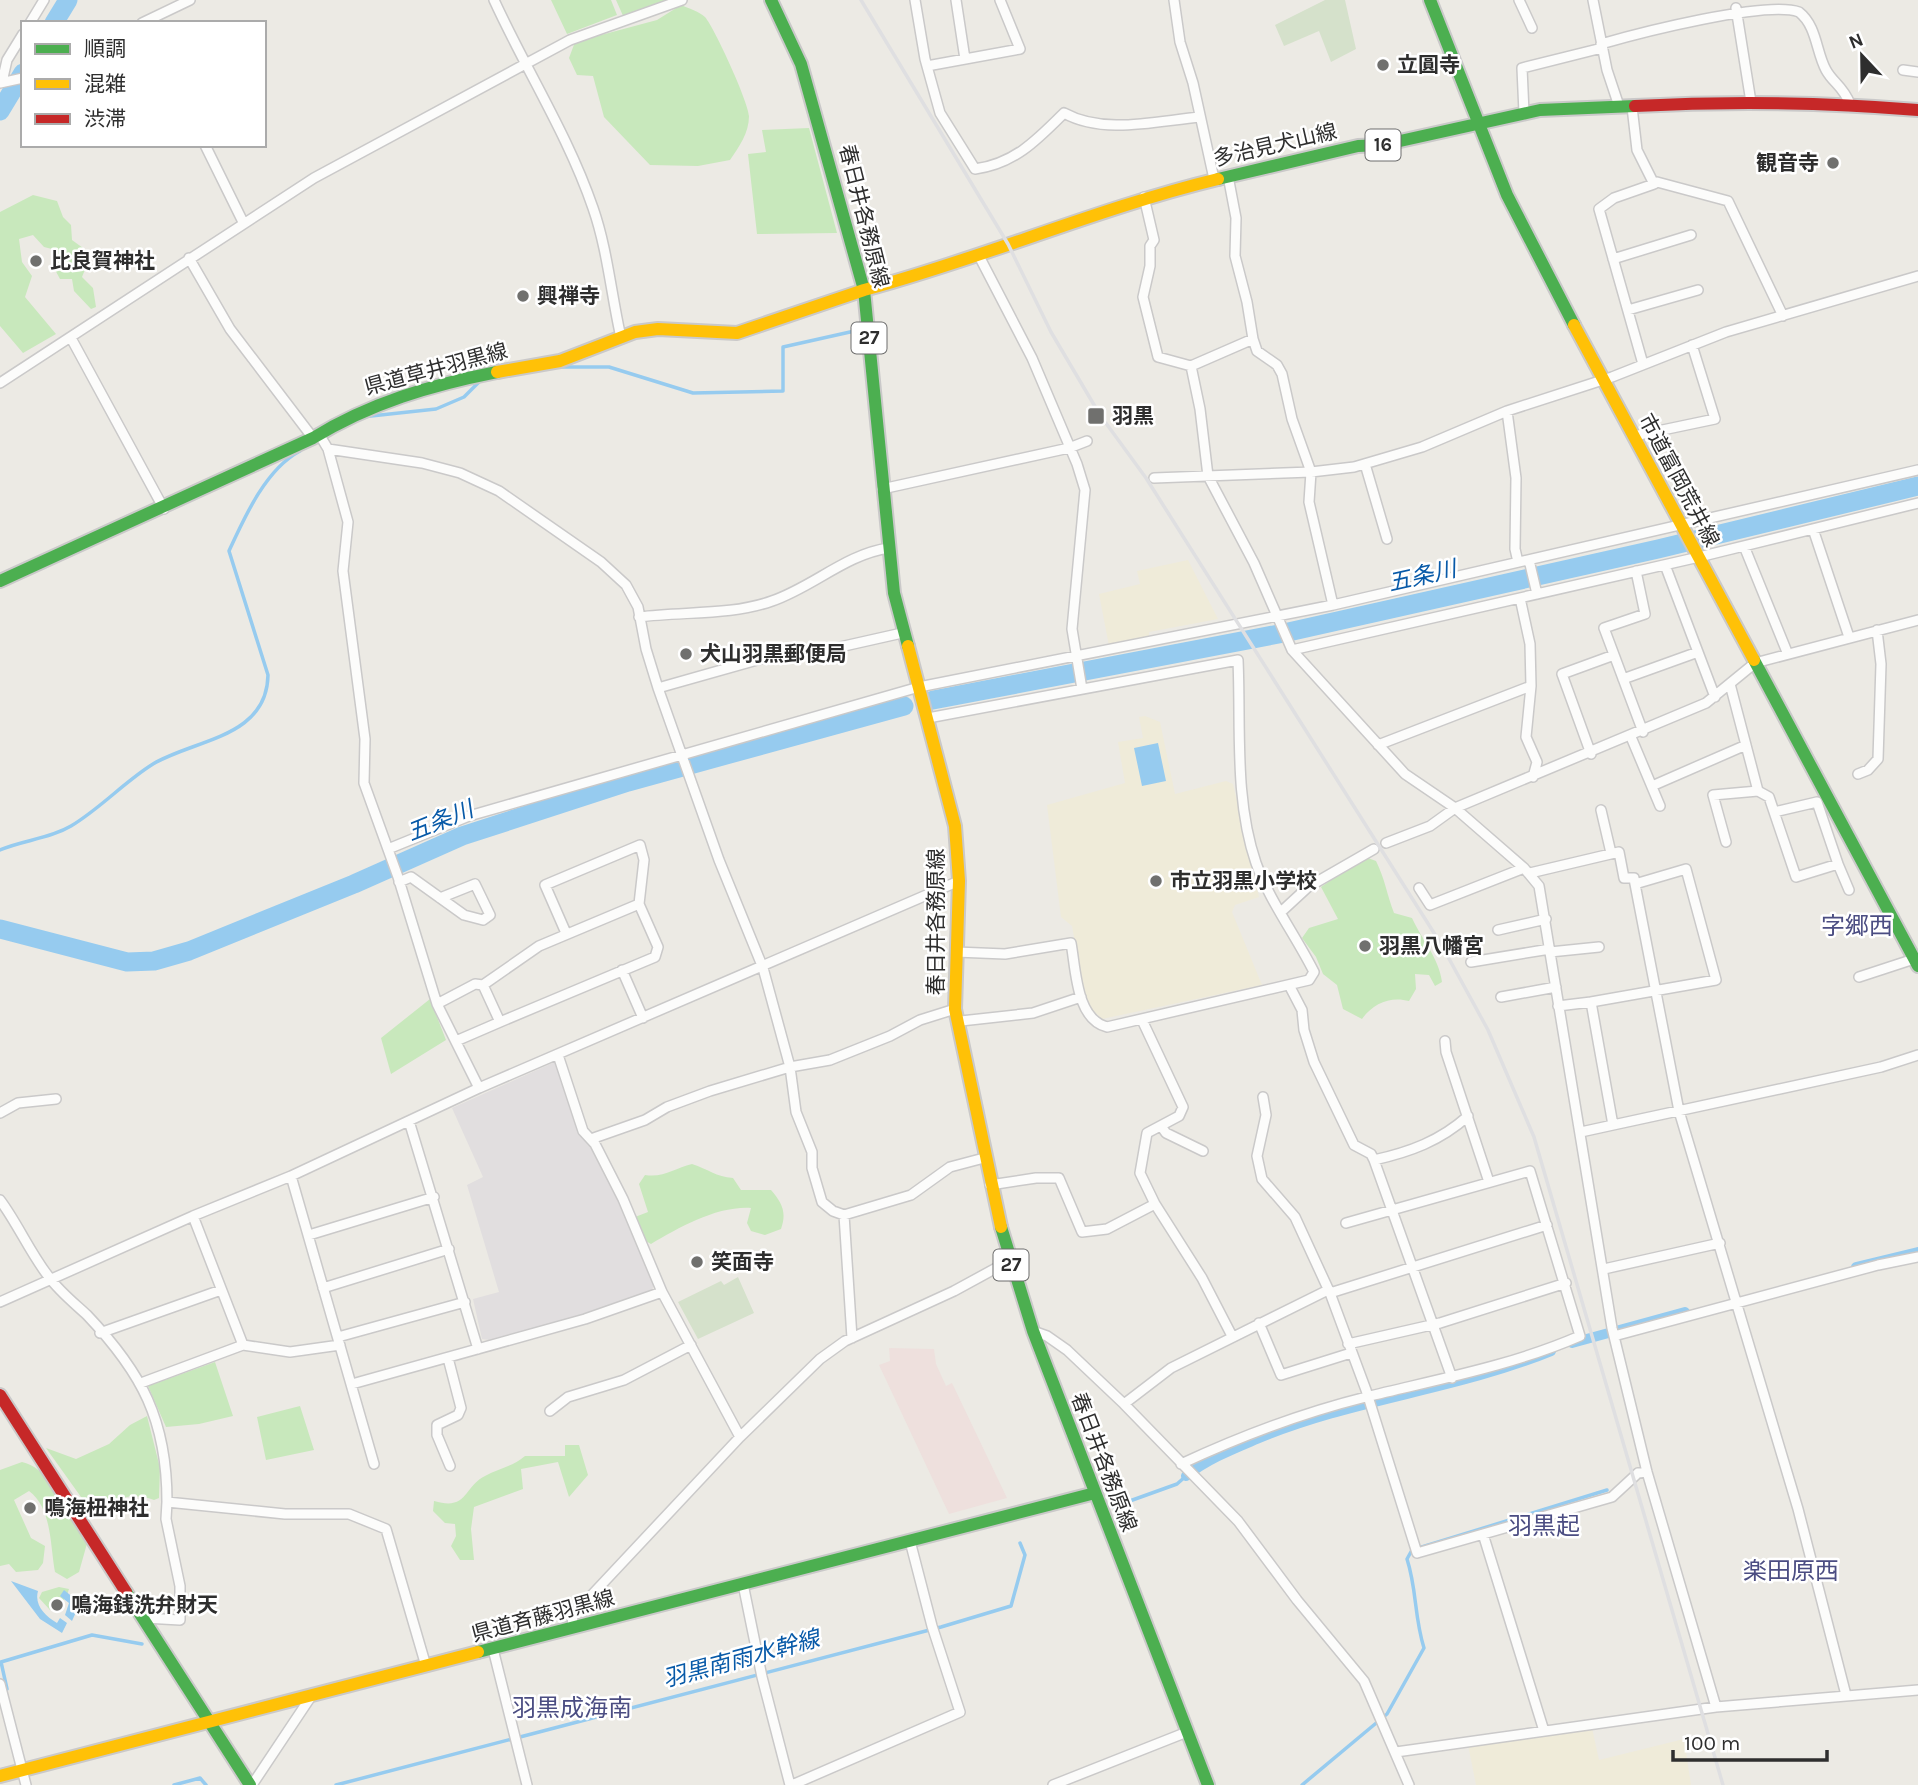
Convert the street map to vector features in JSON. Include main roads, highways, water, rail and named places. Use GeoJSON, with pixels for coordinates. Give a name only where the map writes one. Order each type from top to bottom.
{"type":"FeatureCollection","features":[{"type":"Feature","properties":{"kind":"main road","name":"春日井各務原線"},"geometry":{"type":"LineString","coordinates":[[771,0],[802,64],[864,290],[882,489],[902,633],[951,803],[959,881],[956,952],[958,1015],[990,1185],[1009,1261],[1033,1331],[1208,1785]]}},
{"type":"Feature","properties":{"kind":"main road","name":"市道富岡荒井線"},"geometry":{"type":"LineString","coordinates":[[1430,0],[1517,216],[1755,663],[1822,800],[1916,963]]}},
{"type":"Feature","properties":{"kind":"main road","name":"多治見犬山線"},"geometry":{"type":"LineString","coordinates":[[864,290],[940,270],[1144,197],[1214,178],[1524,113],[1751,102],[1850,104],[1918,110]]}},
{"type":"Feature","properties":{"kind":"main road","name":"県道草井羽黒線"},"geometry":{"type":"LineString","coordinates":[[0,581],[164,509],[316,436],[351,413],[406,393],[474,376],[565,359],[620,333],[669,328],[725,335],[737,333],[864,290]]}},
{"type":"Feature","properties":{"kind":"main road"},"geometry":{"type":"LineString","coordinates":[[0,1395],[251,1785]]}},
{"type":"Feature","properties":{"kind":"main road","name":"県道斉藤羽黒線"},"geometry":{"type":"LineString","coordinates":[[0,1776],[1095,1493]]}},
{"type":"Feature","properties":{"kind":"water"},"geometry":{"type":"Polygon","coordinates":[[[1158,743],[1166,781],[1142,786],[1134,748],[1158,743]]]}},
{"type":"Feature","properties":{"kind":"water"},"geometry":{"type":"Polygon","coordinates":[[[11,1581],[38,1591],[39,1605],[45,1613],[57,1623],[60,1618],[67,1623],[62,1633],[40,1619],[11,1581]]]}},
{"type":"Feature","properties":{"kind":"water"},"geometry":{"type":"Polygon","coordinates":[[[64,1590],[80,1603],[72,1621],[65,1615],[69,1603],[60,1596],[64,1590]]]}},
{"type":"Feature","properties":{"kind":"waterway"},"geometry":{"type":"LineString","coordinates":[[55,21],[68,0]]}},
{"type":"Feature","properties":{"kind":"waterway"},"geometry":{"type":"LineString","coordinates":[[0,111],[21,76]]}},
{"type":"Feature","properties":{"kind":"waterway"},"geometry":{"type":"LineString","coordinates":[[561,367],[609,367],[693,393],[783,391],[783,347],[859,330]]}},
{"type":"Feature","properties":{"kind":"waterway"},"geometry":{"type":"LineString","coordinates":[[362,417],[436,409],[464,397],[481,380]]}},
{"type":"Feature","properties":{"kind":"waterway"},"geometry":{"type":"LineString","coordinates":[[0,850],[54,834],[71,826],[153,764],[226,734],[256,712],[264,696],[268,675],[229,551],[267,481],[277,469],[300,451]]}},
{"type":"Feature","properties":{"kind":"waterway","name":"五条川"},"geometry":{"type":"LineString","coordinates":[[933,700],[1284,633],[1658,549],[1918,486]]}},
{"type":"Feature","properties":{"kind":"waterway","name":"五条川"},"geometry":{"type":"LineString","coordinates":[[0,929],[127,962],[154,961],[189,951],[354,884],[462,836],[628,782],[904,706]]}},
{"type":"Feature","properties":{"kind":"waterway"},"geometry":{"type":"LineString","coordinates":[[1856,1267],[1918,1252]]}},
{"type":"Feature","properties":{"kind":"waterway"},"geometry":{"type":"LineString","coordinates":[[1572,1343],[1685,1312]]}},
{"type":"Feature","properties":{"kind":"waterway"},"geometry":{"type":"LineString","coordinates":[[1186,1476],[1220,1455],[1293,1425],[1478,1376],[1551,1351]]}},
{"type":"Feature","properties":{"kind":"waterway","name":"羽黒南雨水幹線"},"geometry":{"type":"LineString","coordinates":[[1113,1507],[1177,1484],[1186,1476]]}},
{"type":"Feature","properties":{"kind":"waterway"},"geometry":{"type":"LineString","coordinates":[[1302,1785],[1387,1714],[1424,1648],[1407,1559],[1412,1550],[1607,1490]]}},
{"type":"Feature","properties":{"kind":"waterway","name":"羽黒南雨水幹線"},"geometry":{"type":"LineString","coordinates":[[336,1785],[941,1627],[1011,1606],[1025,1555],[1020,1543]]}},
{"type":"Feature","properties":{"kind":"waterway"},"geometry":{"type":"LineString","coordinates":[[2,1691],[7,1689],[1,1662],[92,1635],[142,1644]]}},
{"type":"Feature","properties":{"kind":"waterway","name":"羽黒南雨水幹線"},"geometry":{"type":"LineString","coordinates":[[174,1785],[200,1778],[206,1785]]}},
{"type":"Feature","properties":{"kind":"railway"},"geometry":{"type":"LineString","coordinates":[[861,0],[1008,244],[1051,332],[1100,415],[1146,478],[1441,944],[1488,1030],[1534,1137],[1723,1785]]}},
{"type":"Feature","properties":{"kind":"place","name":"立圓寺"},"geometry":{"type":"Point","coordinates":[1383,65]}},
{"type":"Feature","properties":{"kind":"place","name":"観音寺"},"geometry":{"type":"Point","coordinates":[1833,163]}},
{"type":"Feature","properties":{"kind":"place","name":"比良賀神社"},"geometry":{"type":"Point","coordinates":[36,261]}},
{"type":"Feature","properties":{"kind":"place","name":"興禅寺"},"geometry":{"type":"Point","coordinates":[523,296]}},
{"type":"Feature","properties":{"kind":"place","name":"羽黒"},"geometry":{"type":"Point","coordinates":[1096,416]}},
{"type":"Feature","properties":{"kind":"place","name":"犬山羽黒郵便局"},"geometry":{"type":"Point","coordinates":[686,654]}},
{"type":"Feature","properties":{"kind":"place","name":"市立羽黒小学校"},"geometry":{"type":"Point","coordinates":[1156,881]}},
{"type":"Feature","properties":{"kind":"place","name":"羽黒八幡宮"},"geometry":{"type":"Point","coordinates":[1365,946]}},
{"type":"Feature","properties":{"kind":"place","name":"笑面寺"},"geometry":{"type":"Point","coordinates":[697,1262]}},
{"type":"Feature","properties":{"kind":"place","name":"鳴海杻神社"},"geometry":{"type":"Point","coordinates":[30,1508]}},
{"type":"Feature","properties":{"kind":"place","name":"鳴海銭洗弁財天"},"geometry":{"type":"Point","coordinates":[57,1605]}},
{"type":"Feature","properties":{"kind":"district","name":"字郷西"},"geometry":{"type":"Point","coordinates":[1857,926]}},
{"type":"Feature","properties":{"kind":"district","name":"羽黒起"},"geometry":{"type":"Point","coordinates":[1544,1526]}},
{"type":"Feature","properties":{"kind":"district","name":"楽田原西"},"geometry":{"type":"Point","coordinates":[1791,1571]}},
{"type":"Feature","properties":{"kind":"district","name":"羽黒成海南"},"geometry":{"type":"Point","coordinates":[572,1708]}}]}
